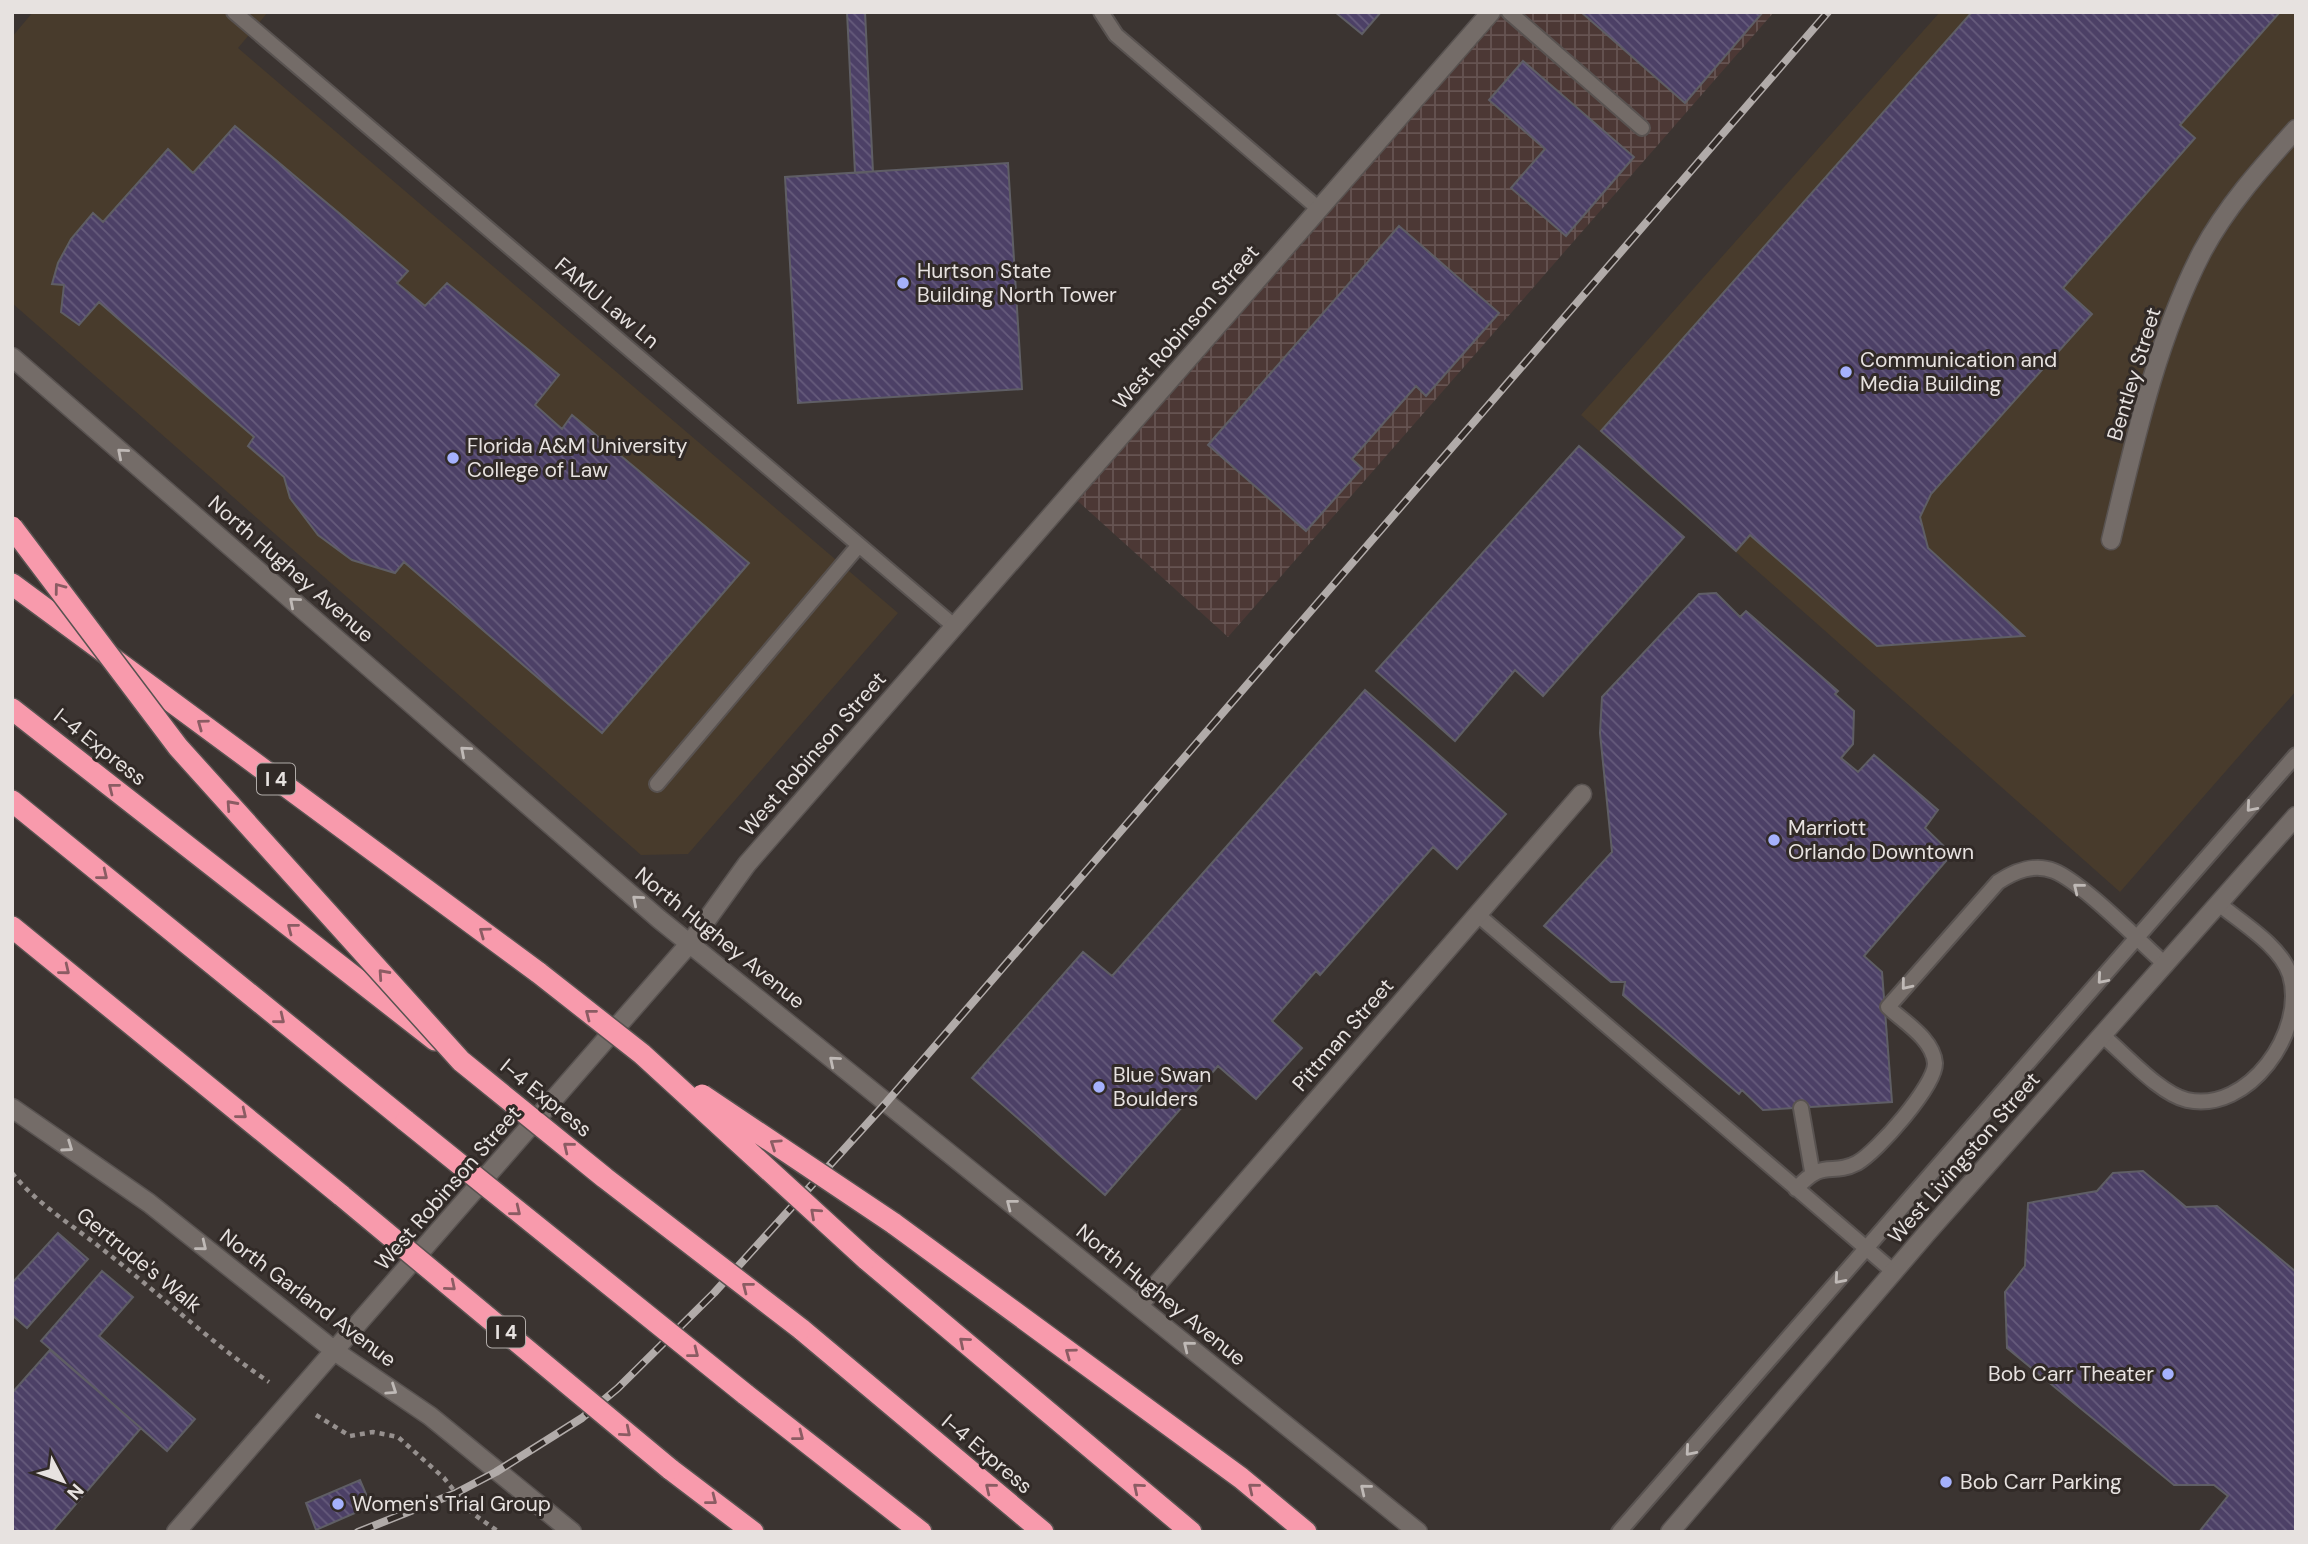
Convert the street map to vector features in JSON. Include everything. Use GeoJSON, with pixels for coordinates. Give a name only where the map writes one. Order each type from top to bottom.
{"type":"FeatureCollection","features":[{"type":"Feature","properties":{"kind":"highway"},"geometry":{"type":"LineString","coordinates":[[12,527],[178,747],[461,1061]]}},
{"type":"Feature","properties":{"kind":"highway","name":"I 4"},"geometry":{"type":"LineString","coordinates":[[12,584],[539,973],[642,1054],[866,1259],[1191,1532]]}},
{"type":"Feature","properties":{"kind":"highway","name":"I-4 Express"},"geometry":{"type":"LineString","coordinates":[[12,709],[461,1061],[605,1178],[801,1329],[1043,1532]]}},
{"type":"Feature","properties":{"kind":"highway"},"geometry":{"type":"LineString","coordinates":[[12,801],[745,1394],[921,1532]]}},
{"type":"Feature","properties":{"kind":"highway","name":"I 4"},"geometry":{"type":"LineString","coordinates":[[12,927],[342,1195],[670,1469],[753,1532]]}},
{"type":"Feature","properties":{"kind":"highway"},"geometry":{"type":"LineString","coordinates":[[642,1054],[893,1223],[1241,1478],[1306,1532]]}},
{"type":"Feature","properties":{"kind":"street","name":"West Robinson Street"},"geometry":{"type":"LineString","coordinates":[[176,1532],[690,943],[747,864],[1491,12]]}},
{"type":"Feature","properties":{"kind":"street","name":"Bentley Street"},"geometry":{"type":"LineString","coordinates":[[2111,540],[2166,332],[2187,285],[2203,250],[2255,175],[2296,130]]}},
{"type":"Feature","properties":{"kind":"street","name":"North Hughey Avenue"},"geometry":{"type":"LineString","coordinates":[[12,357],[690,943],[885,1104],[1139,1305],[1418,1532]]}},
{"type":"Feature","properties":{"kind":"street","name":"Pittman Street"},"geometry":{"type":"LineString","coordinates":[[1139,1305],[1582,794]]}},
{"type":"Feature","properties":{"kind":"street","name":"West Livingston Street"},"geometry":{"type":"LineString","coordinates":[[1670,1532],[1894,1272],[2296,816]]}},
{"type":"Feature","properties":{"kind":"street","name":"North Garland Avenue"},"geometry":{"type":"LineString","coordinates":[[12,1108],[149,1203],[335,1352],[430,1416],[572,1532]]}},
{"type":"Feature","properties":{"kind":"lane"},"geometry":{"type":"LineString","coordinates":[[1101,12],[1116,35],[1320,209]]}},
{"type":"Feature","properties":{"kind":"lane"},"geometry":{"type":"LineString","coordinates":[[1509,12],[1642,128]]}},
{"type":"Feature","properties":{"kind":"lane","name":"FAMU Law Ln"},"geometry":{"type":"LineString","coordinates":[[241,14],[954,626]]}},
{"type":"Feature","properties":{"kind":"lane"},"geometry":{"type":"LineString","coordinates":[[657,784],[859,545]]}},
{"type":"Feature","properties":{"kind":"lane"},"geometry":{"type":"LineString","coordinates":[[1619,1532],[2296,755]]}},
{"type":"Feature","properties":{"kind":"lane"},"geometry":{"type":"LineString","coordinates":[[1796,1189],[1812,1171],[1857,1163],[1894,1127],[1929,1086],[1935,1063],[1927,1042],[1888,1007],[1998,882],[2014,871],[2035,867],[2054,871],[2072,882],[2166,965]]}},
{"type":"Feature","properties":{"kind":"lane"},"geometry":{"type":"LineString","coordinates":[[2103,1035],[2164,1088],[2188,1100],[2218,1100],[2249,1084],[2266,1068],[2281,1044],[2289,1021],[2290,975],[2276,952],[2219,904]]}},
{"type":"Feature","properties":{"kind":"lane"},"geometry":{"type":"LineString","coordinates":[[1478,915],[1894,1272]]}},
{"type":"Feature","properties":{"kind":"lane"},"geometry":{"type":"LineString","coordinates":[[1801,1108],[1812,1171]]}},
{"type":"Feature","properties":{"kind":"path","name":"Gertrude's Walk"},"geometry":{"type":"LineString","coordinates":[[12,1173],[28,1192],[107,1252],[249,1369]]}},
{"type":"Feature","properties":{"kind":"path"},"geometry":{"type":"LineString","coordinates":[[338,1429],[350,1436],[373,1432],[398,1437],[444,1478],[472,1513],[499,1532]]}},
{"type":"Feature","properties":{"kind":"shaded area","name":"Florida A&M University College of Law"},"geometry":{"type":"Polygon","coordinates":[[[33,12],[268,12],[238,48],[898,613],[688,854],[641,855],[12,303],[12,37],[33,12]]]}},
{"type":"Feature","properties":{"kind":"shaded area"},"geometry":{"type":"Polygon","coordinates":[[[1492,12],[1774,12],[1228,637],[1070,494],[1492,12]]]}},
{"type":"Feature","properties":{"kind":"shaded area"},"geometry":{"type":"Polygon","coordinates":[[[1940,12],[2296,12],[2296,691],[2120,892],[1581,415],[1940,12]]]}},
{"type":"Feature","properties":{"kind":"building"},"geometry":{"type":"Polygon","coordinates":[[[847,12],[865,12],[873,172],[855,173],[847,12]]]}},
{"type":"Feature","properties":{"kind":"building"},"geometry":{"type":"Polygon","coordinates":[[[1335,12],[1381,12],[1362,34],[1335,12]]]}},
{"type":"Feature","properties":{"kind":"building"},"geometry":{"type":"Polygon","coordinates":[[[1581,12],[1763,12],[1685,103],[1581,12]]]}},
{"type":"Feature","properties":{"kind":"building","name":"Communication and Media Building"},"geometry":{"type":"Polygon","coordinates":[[[1972,12],[2280,12],[2180,125],[2195,138],[2063,288],[2092,314],[1931,494],[1920,517],[1928,548],[2024,636],[1877,646],[1750,535],[1736,551],[1601,431],[1972,12]]]}},
{"type":"Feature","properties":{"kind":"building"},"geometry":{"type":"Polygon","coordinates":[[[1523,61],[1634,157],[1566,236],[1511,188],[1545,149],[1489,100],[1523,61]]]}},
{"type":"Feature","properties":{"kind":"building","name":"Florida A&M University College of Law"},"geometry":{"type":"Polygon","coordinates":[[[235,126],[408,271],[397,283],[425,306],[447,283],[559,375],[535,405],[562,429],[572,415],[749,563],[602,733],[404,562],[395,573],[352,560],[318,535],[290,498],[284,477],[248,446],[254,437],[99,302],[79,325],[61,312],[64,285],[52,284],[58,263],[71,239],[93,213],[103,222],[168,149],[193,173],[235,126]]]}},
{"type":"Feature","properties":{"kind":"building","name":"Hurtson State Building North Tower"},"geometry":{"type":"Polygon","coordinates":[[[1008,163],[1022,389],[798,403],[785,177],[1008,163]]]}},
{"type":"Feature","properties":{"kind":"building"},"geometry":{"type":"Polygon","coordinates":[[[1399,226],[1499,313],[1426,396],[1416,386],[1352,459],[1362,468],[1306,531],[1208,445],[1399,226]]]}},
{"type":"Feature","properties":{"kind":"building"},"geometry":{"type":"Polygon","coordinates":[[[1579,446],[1684,537],[1543,696],[1515,670],[1455,741],[1376,671],[1579,446]]]}},
{"type":"Feature","properties":{"kind":"building","name":"Marriott Orlando Downtown"},"geometry":{"type":"Polygon","coordinates":[[[1716,593],[1740,617],[1746,611],[1838,691],[1835,694],[1854,711],[1853,744],[1841,758],[1858,772],[1874,755],[1938,810],[1925,828],[1952,854],[1864,956],[1882,972],[1892,1102],[1763,1110],[1742,1090],[1739,1094],[1623,995],[1625,982],[1611,982],[1544,926],[1612,852],[1600,733],[1602,697],[1699,594],[1716,593]]]}},
{"type":"Feature","properties":{"kind":"building"},"geometry":{"type":"Polygon","coordinates":[[[1365,690],[1506,814],[1457,869],[1433,847],[1320,975],[1316,971],[1272,1021],[1302,1048],[1256,1099],[1218,1066],[1105,1195],[972,1078],[1083,952],[1112,976],[1365,690]]]}},
{"type":"Feature","properties":{"kind":"building","name":"Bob Carr Theater"},"geometry":{"type":"Polygon","coordinates":[[[2143,1171],[2186,1207],[2217,1206],[2296,1272],[2296,1532],[2199,1532],[2228,1496],[2214,1485],[2174,1485],[2007,1348],[2005,1292],[2025,1266],[2028,1203],[2097,1191],[2113,1173],[2143,1171]]]}},
{"type":"Feature","properties":{"kind":"building"},"geometry":{"type":"Polygon","coordinates":[[[58,1233],[88,1259],[27,1328],[12,1315],[12,1283],[58,1233]]]}},
{"type":"Feature","properties":{"kind":"building"},"geometry":{"type":"Polygon","coordinates":[[[102,1271],[133,1297],[99,1336],[195,1419],[167,1451],[41,1341],[102,1271]]]}},
{"type":"Feature","properties":{"kind":"building"},"geometry":{"type":"Polygon","coordinates":[[[50,1350],[141,1428],[52,1532],[12,1532],[12,1393],[50,1350]]]}},
{"type":"Feature","properties":{"kind":"building","name":"Women's Trial Group"},"geometry":{"type":"Polygon","coordinates":[[[360,1480],[371,1506],[316,1530],[306,1503],[360,1480]]]}},
{"type":"Feature","properties":{"kind":"railway"},"geometry":{"type":"LineString","coordinates":[[358,1532],[456,1493],[496,1472],[582,1418],[618,1388],[714,1293],[885,1104],[1828,12]]}},
{"type":"Feature","properties":{"kind":"place","name":"Hurtson State Building North Tower"},"geometry":{"type":"Point","coordinates":[903,283]}},
{"type":"Feature","properties":{"kind":"place","name":"Communication and Media Building"},"geometry":{"type":"Point","coordinates":[1846,372]}},
{"type":"Feature","properties":{"kind":"place","name":"Florida A&M University College of Law"},"geometry":{"type":"Point","coordinates":[453,458]}},
{"type":"Feature","properties":{"kind":"place","name":"Marriott Orlando Downtown"},"geometry":{"type":"Point","coordinates":[1774,840]}},
{"type":"Feature","properties":{"kind":"place","name":"Blue Swan Boulders"},"geometry":{"type":"Point","coordinates":[1099,1087]}},
{"type":"Feature","properties":{"kind":"place","name":"Bob Carr Theater"},"geometry":{"type":"Point","coordinates":[2168,1374]}},
{"type":"Feature","properties":{"kind":"place","name":"Bob Carr Parking"},"geometry":{"type":"Point","coordinates":[1946,1482]}},
{"type":"Feature","properties":{"kind":"place","name":"Women's Trial Group"},"geometry":{"type":"Point","coordinates":[338,1504]}}]}
